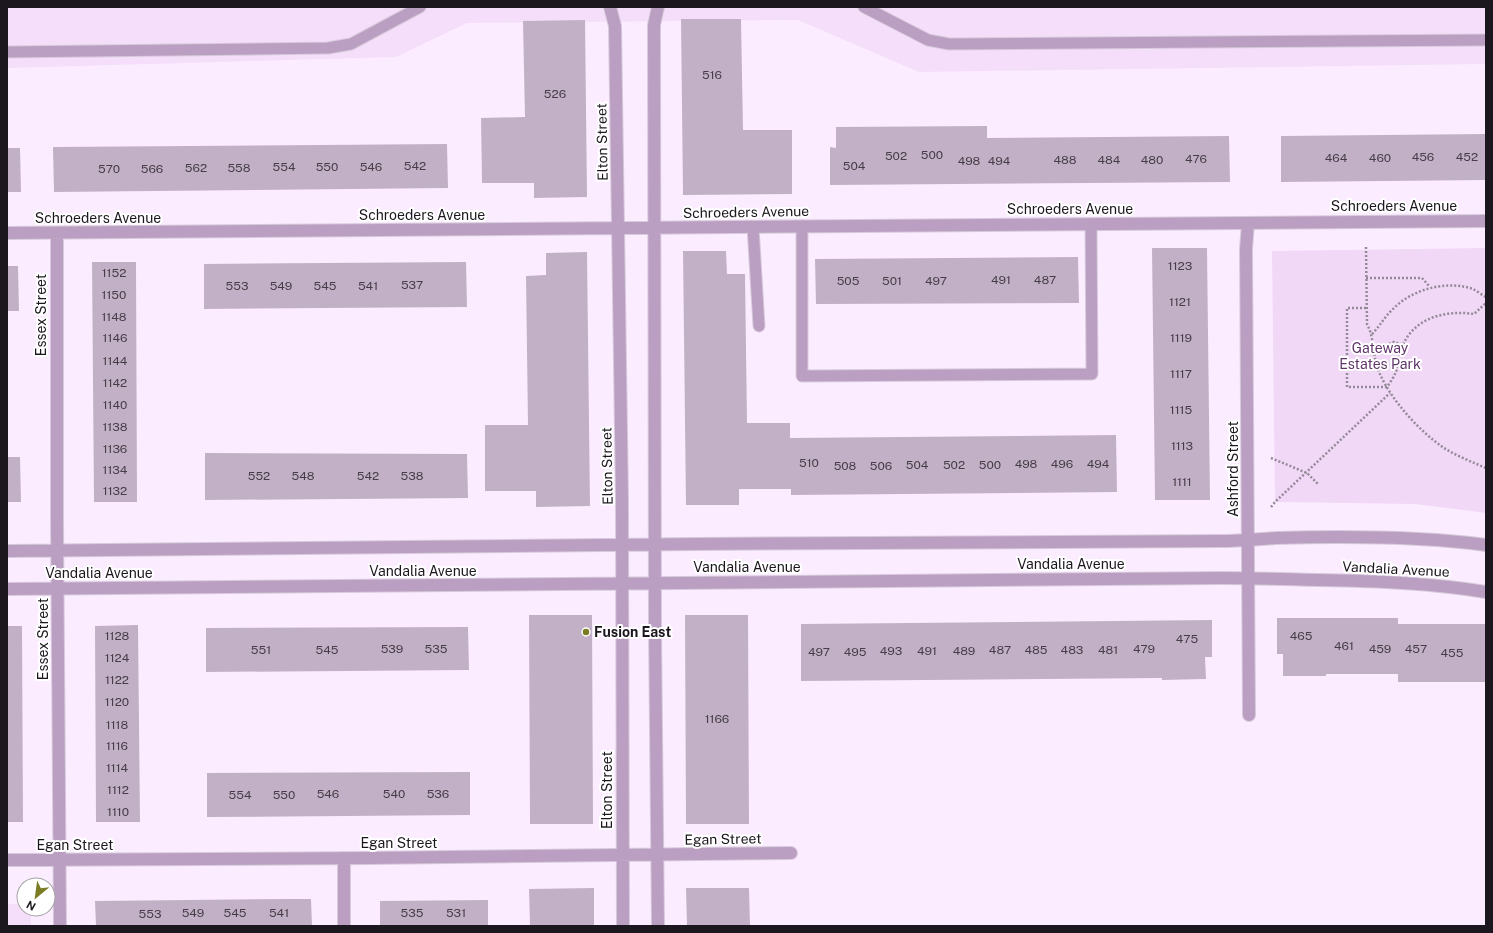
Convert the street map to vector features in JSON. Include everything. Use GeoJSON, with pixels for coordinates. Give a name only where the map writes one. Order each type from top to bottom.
{"type":"FeatureCollection","features":[{"type":"Feature","properties":{"kind":"street","name":"Elton Street"},"geometry":{"type":"LineString","coordinates":[[610,7],[615,26],[618,228],[622,545],[623,926]]}},
{"type":"Feature","properties":{"kind":"street"},"geometry":{"type":"LineString","coordinates":[[658,7],[654,25],[655,545],[658,926]]}},
{"type":"Feature","properties":{"kind":"street","name":"Schroeders Avenue"},"geometry":{"type":"LineString","coordinates":[[7,233],[1486,221]]}},
{"type":"Feature","properties":{"kind":"street","name":"Ashford Street"},"geometry":{"type":"LineString","coordinates":[[1248,223],[1246,249],[1249,715]]}},
{"type":"Feature","properties":{"kind":"street","name":"Essex Street"},"geometry":{"type":"LineString","coordinates":[[57,233],[57,589],[60,926]]}},
{"type":"Feature","properties":{"kind":"street","name":"Vandalia Avenue"},"geometry":{"type":"LineString","coordinates":[[7,551],[1248,540],[1275,538],[1364,537],[1421,539],[1486,545]]}},
{"type":"Feature","properties":{"kind":"street","name":"Vandalia Avenue"},"geometry":{"type":"LineString","coordinates":[[7,589],[1248,578],[1416,583],[1486,592]]}},
{"type":"Feature","properties":{"kind":"street","name":"Egan Street"},"geometry":{"type":"LineString","coordinates":[[7,860],[623,856],[658,854],[791,853]]}},
{"type":"Feature","properties":{"kind":"street"},"geometry":{"type":"LineString","coordinates":[[344,858],[344,926]]}},
{"type":"Feature","properties":{"kind":"lane"},"geometry":{"type":"LineString","coordinates":[[7,52],[328,48],[351,44],[420,7]]}},
{"type":"Feature","properties":{"kind":"lane"},"geometry":{"type":"LineString","coordinates":[[864,7],[928,40],[949,44],[1486,40]]}},
{"type":"Feature","properties":{"kind":"lane"},"geometry":{"type":"LineString","coordinates":[[802,226],[802,376],[1092,374],[1091,224]]}},
{"type":"Feature","properties":{"kind":"lane"},"geometry":{"type":"LineString","coordinates":[[753,227],[759,326]]}},
{"type":"Feature","properties":{"kind":"path"},"geometry":{"type":"LineString","coordinates":[[1366,247],[1367,324],[1372,334],[1372,344],[1378,372],[1390,393],[1414,423],[1445,449],[1486,468]]}},
{"type":"Feature","properties":{"kind":"path"},"geometry":{"type":"LineString","coordinates":[[1366,278],[1422,278],[1430,287]]}},
{"type":"Feature","properties":{"kind":"path"},"geometry":{"type":"LineString","coordinates":[[1372,334],[1394,307],[1410,296],[1430,287],[1462,287],[1473,289],[1486,297]]}},
{"type":"Feature","properties":{"kind":"path"},"geometry":{"type":"LineString","coordinates":[[1387,387],[1396,373],[1398,359],[1403,345],[1418,327],[1431,318],[1444,314],[1474,314],[1486,303]]}},
{"type":"Feature","properties":{"kind":"path"},"geometry":{"type":"LineString","coordinates":[[1366,308],[1347,308],[1348,387],[1387,387]]}},
{"type":"Feature","properties":{"kind":"path"},"geometry":{"type":"LineString","coordinates":[[1372,344],[1386,345],[1394,342],[1403,345]]}},
{"type":"Feature","properties":{"kind":"path"},"geometry":{"type":"LineString","coordinates":[[1271,507],[1390,393]]}},
{"type":"Feature","properties":{"kind":"path"},"geometry":{"type":"LineString","coordinates":[[1271,458],[1307,473],[1319,485]]}},
{"type":"Feature","properties":{"kind":"shaded area"},"geometry":{"type":"Polygon","coordinates":[[[7,7],[1486,7],[1486,64],[919,72],[798,20],[467,23],[396,57],[7,68],[7,7]]]}},
{"type":"Feature","properties":{"kind":"shaded area"},"geometry":{"type":"Polygon","coordinates":[[[7,904],[16,904],[16,917],[31,917],[31,926],[7,926],[7,904]]]}},
{"type":"Feature","properties":{"kind":"green space","name":"Gateway Estates Park"},"geometry":{"type":"Polygon","coordinates":[[[1486,248],[1486,513],[1415,504],[1275,502],[1272,251],[1486,248]]]}},
{"type":"Feature","properties":{"kind":"building"},"geometry":{"type":"Polygon","coordinates":[[[681,19],[741,19],[743,130],[792,130],[792,194],[683,195],[681,19]]]}},
{"type":"Feature","properties":{"kind":"building"},"geometry":{"type":"Polygon","coordinates":[[[585,20],[587,197],[534,198],[534,183],[482,183],[481,118],[525,117],[523,21],[585,20]]]}},
{"type":"Feature","properties":{"kind":"building"},"geometry":{"type":"Polygon","coordinates":[[[987,126],[987,138],[1229,136],[1230,182],[830,185],[830,147],[836,148],[836,127],[987,126]]]}},
{"type":"Feature","properties":{"kind":"building"},"geometry":{"type":"Polygon","coordinates":[[[1486,134],[1486,180],[1281,182],[1281,136],[1486,134]]]}},
{"type":"Feature","properties":{"kind":"building"},"geometry":{"type":"Polygon","coordinates":[[[447,144],[448,188],[54,192],[53,147],[447,144]]]}},
{"type":"Feature","properties":{"kind":"building"},"geometry":{"type":"Polygon","coordinates":[[[7,148],[20,148],[21,192],[7,192],[7,148]]]}},
{"type":"Feature","properties":{"kind":"building"},"geometry":{"type":"Polygon","coordinates":[[[1152,248],[1207,248],[1210,500],[1155,500],[1152,248]]]}},
{"type":"Feature","properties":{"kind":"building"},"geometry":{"type":"Polygon","coordinates":[[[683,251],[726,251],[727,274],[745,274],[747,423],[790,423],[790,438],[1116,435],[1117,492],[791,495],[791,489],[739,489],[739,505],[686,505],[683,251]]]}},
{"type":"Feature","properties":{"kind":"building"},"geometry":{"type":"Polygon","coordinates":[[[587,252],[590,506],[536,507],[536,491],[485,491],[485,425],[528,425],[526,276],[546,275],[546,253],[587,252]]]}},
{"type":"Feature","properties":{"kind":"building"},"geometry":{"type":"Polygon","coordinates":[[[1078,257],[1079,303],[816,304],[815,259],[1078,257]]]}},
{"type":"Feature","properties":{"kind":"building"},"geometry":{"type":"Polygon","coordinates":[[[92,262],[136,262],[137,502],[94,502],[92,262]]]}},
{"type":"Feature","properties":{"kind":"building"},"geometry":{"type":"Polygon","coordinates":[[[466,262],[467,307],[204,309],[204,264],[466,262]]]}},
{"type":"Feature","properties":{"kind":"building"},"geometry":{"type":"Polygon","coordinates":[[[7,266],[18,266],[19,311],[7,311],[7,266]]]}},
{"type":"Feature","properties":{"kind":"building"},"geometry":{"type":"Polygon","coordinates":[[[205,453],[467,454],[468,498],[205,500],[205,453]]]}},
{"type":"Feature","properties":{"kind":"building"},"geometry":{"type":"Polygon","coordinates":[[[7,457],[20,457],[21,502],[7,502],[7,457]]]}},
{"type":"Feature","properties":{"kind":"building"},"geometry":{"type":"Polygon","coordinates":[[[529,615],[592,615],[593,824],[530,824],[529,615]]]}},
{"type":"Feature","properties":{"kind":"building"},"geometry":{"type":"Polygon","coordinates":[[[685,615],[748,615],[749,824],[686,824],[685,615]]]}},
{"type":"Feature","properties":{"kind":"building"},"geometry":{"type":"Polygon","coordinates":[[[1277,618],[1398,618],[1398,624],[1486,624],[1486,682],[1398,682],[1398,674],[1326,674],[1326,676],[1283,676],[1283,654],[1277,654],[1277,618]]]}},
{"type":"Feature","properties":{"kind":"building"},"geometry":{"type":"Polygon","coordinates":[[[1212,620],[1212,657],[1205,657],[1206,679],[1162,680],[1162,678],[801,681],[801,624],[1212,620]]]}},
{"type":"Feature","properties":{"kind":"building"},"geometry":{"type":"Polygon","coordinates":[[[138,625],[140,822],[96,822],[95,626],[138,625]]]}},
{"type":"Feature","properties":{"kind":"building"},"geometry":{"type":"Polygon","coordinates":[[[7,626],[22,626],[23,822],[7,822],[7,626]]]}},
{"type":"Feature","properties":{"kind":"building"},"geometry":{"type":"Polygon","coordinates":[[[468,627],[469,670],[206,672],[206,628],[468,627]]]}},
{"type":"Feature","properties":{"kind":"building"},"geometry":{"type":"Polygon","coordinates":[[[470,772],[470,815],[207,817],[207,773],[470,772]]]}},
{"type":"Feature","properties":{"kind":"building"},"geometry":{"type":"Polygon","coordinates":[[[594,888],[594,926],[530,926],[529,889],[594,888]]]}},
{"type":"Feature","properties":{"kind":"building"},"geometry":{"type":"Polygon","coordinates":[[[686,888],[749,888],[750,926],[687,926],[686,888]]]}},
{"type":"Feature","properties":{"kind":"building"},"geometry":{"type":"Polygon","coordinates":[[[311,899],[312,926],[96,926],[95,901],[311,899]]]}},
{"type":"Feature","properties":{"kind":"building"},"geometry":{"type":"Polygon","coordinates":[[[488,900],[488,926],[380,926],[380,901],[488,900]]]}},
{"type":"Feature","properties":{"kind":"place","name":"Fusion East"},"geometry":{"type":"Point","coordinates":[586,632]}}]}
